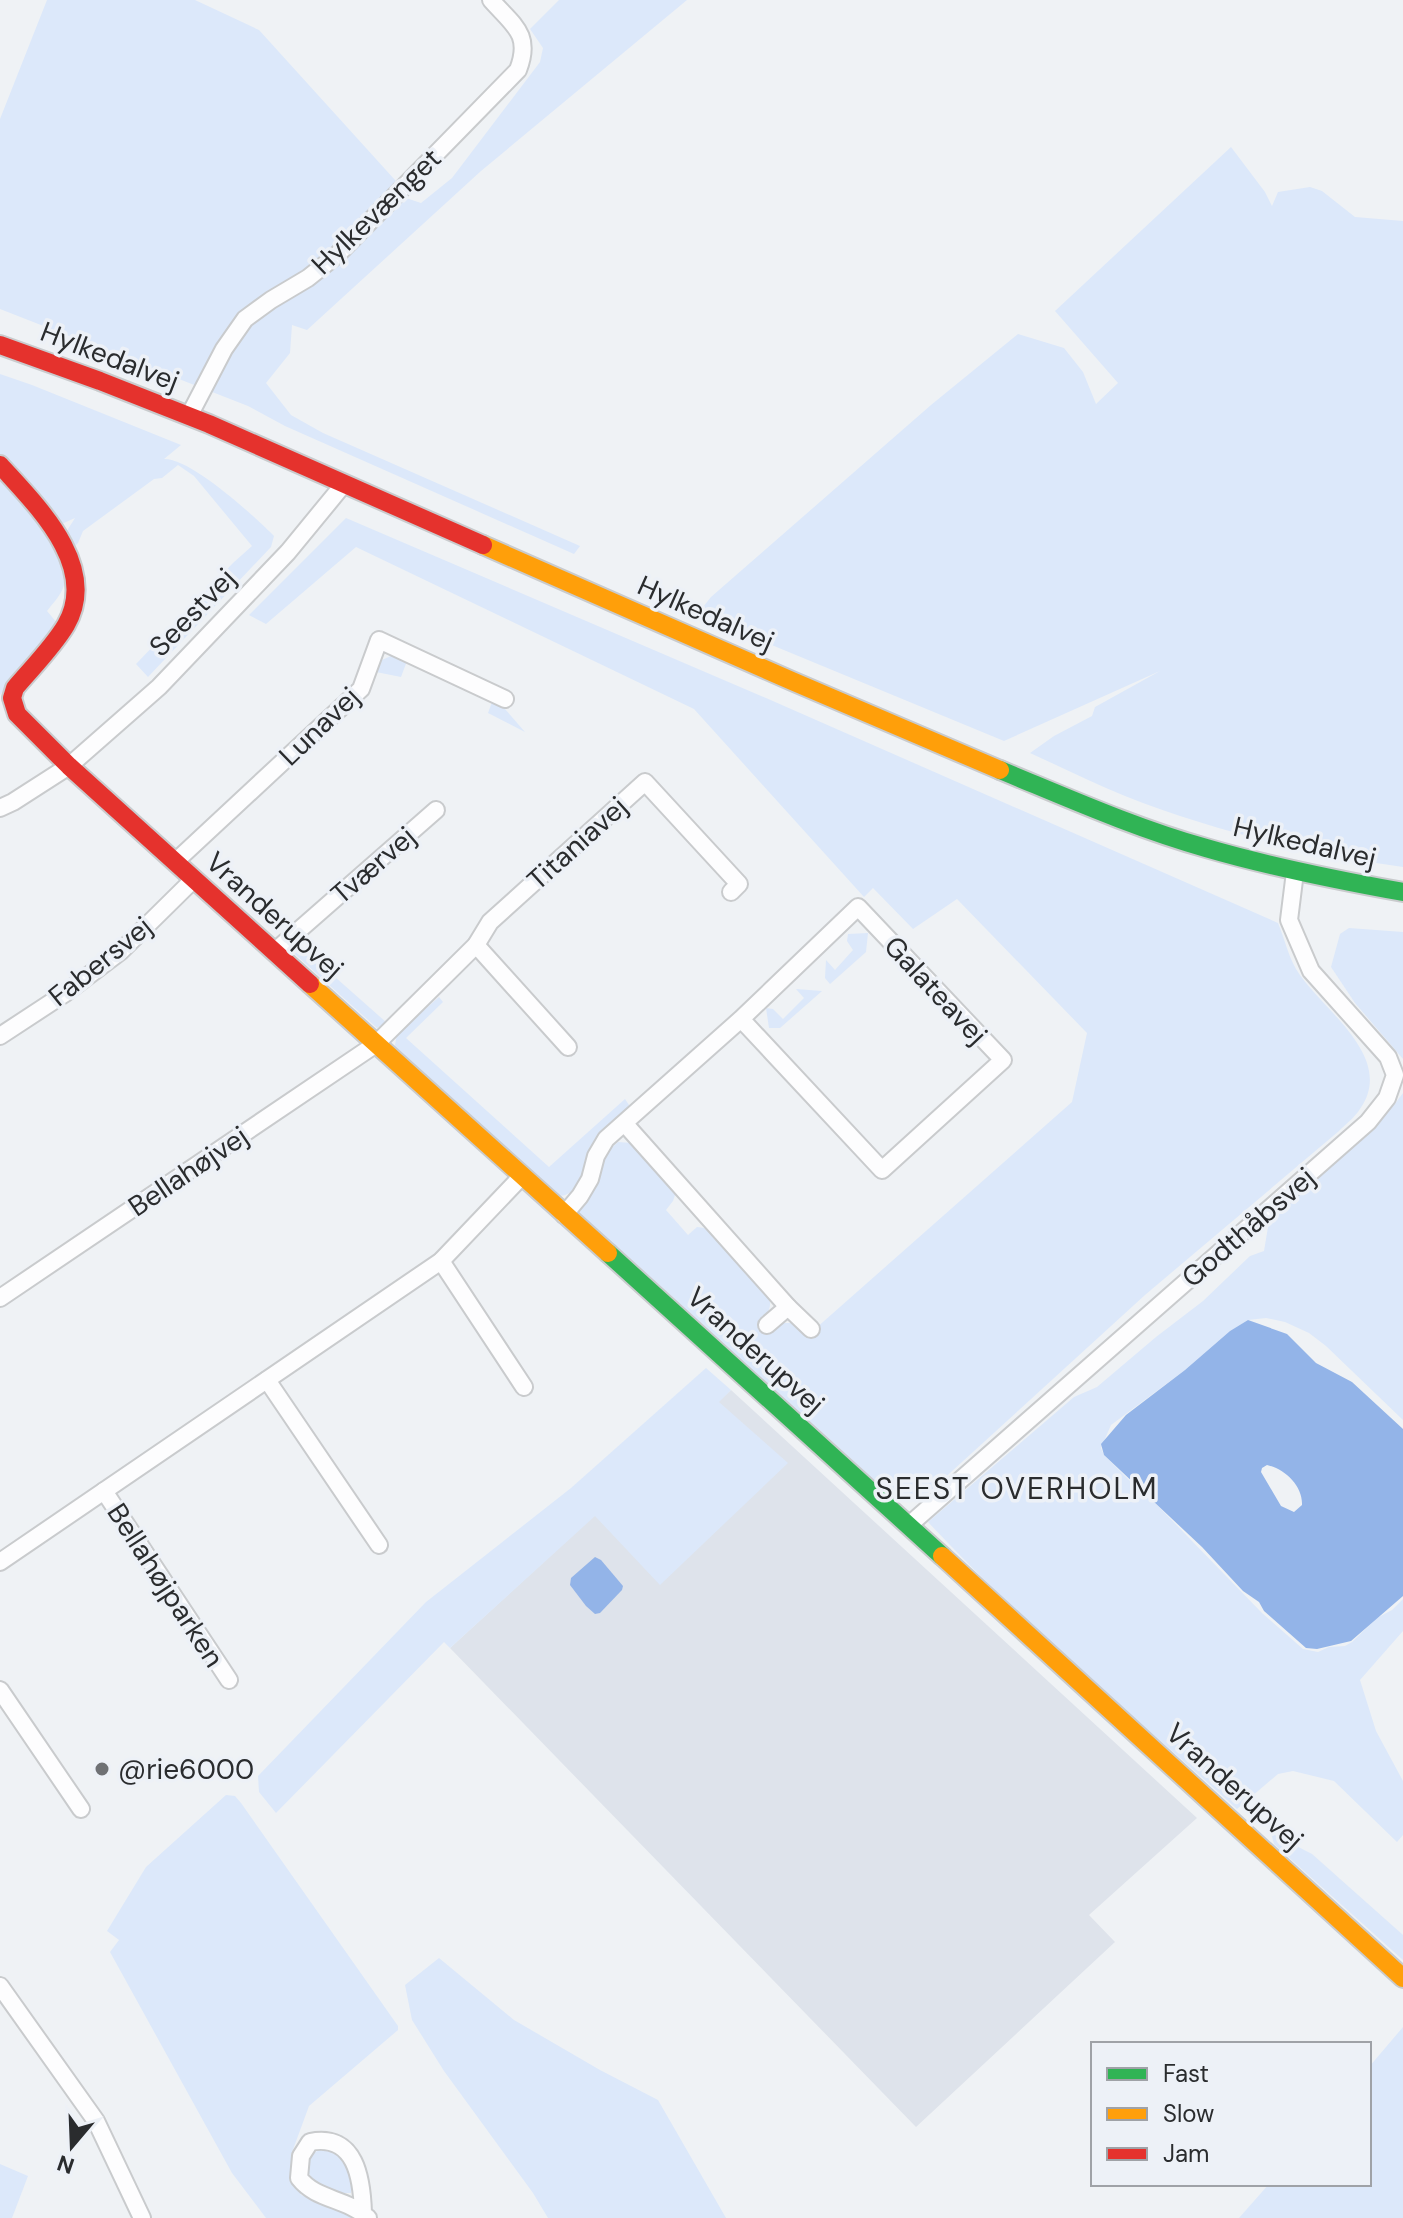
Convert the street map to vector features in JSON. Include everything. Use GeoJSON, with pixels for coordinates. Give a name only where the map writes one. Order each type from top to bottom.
{"type":"FeatureCollection","features":[{"type":"Feature","properties":{"kind":"street","name":"Hylkevænget"},"geometry":{"type":"LineString","coordinates":[[189,416],[224,349],[245,319],[308,278],[338,254],[518,70],[524,54],[524,42],[491,0]]}},
{"type":"Feature","properties":{"kind":"street","name":"Hylkedalvej"},"geometry":{"type":"LineString","coordinates":[[0,345],[189,416],[792,681],[1114,818],[1204,848],[1295,872],[1403,892]]}},
{"type":"Feature","properties":{"kind":"street"},"geometry":{"type":"LineString","coordinates":[[0,465],[42,512],[64,547],[74,575],[75,600],[65,627],[15,688],[12,698],[17,714],[69,766]]}},
{"type":"Feature","properties":{"kind":"street","name":"Seestvej"},"geometry":{"type":"LineString","coordinates":[[0,808],[69,766],[159,687],[288,552],[343,485]]}},
{"type":"Feature","properties":{"kind":"street","name":"Lunavej"},"geometry":{"type":"LineString","coordinates":[[175,862],[361,689],[379,640],[505,699]]}},
{"type":"Feature","properties":{"kind":"street","name":"Vranderupvej"},"geometry":{"type":"LineString","coordinates":[[69,766],[1403,1978]]}},
{"type":"Feature","properties":{"kind":"street","name":"Titaniavej"},"geometry":{"type":"LineString","coordinates":[[376,1044],[476,945],[490,922],[645,782],[739,884],[731,892]]}},
{"type":"Feature","properties":{"kind":"street","name":"Tværvej"},"geometry":{"type":"LineString","coordinates":[[274,952],[436,810]]}},
{"type":"Feature","properties":{"kind":"street","name":"Godthåbsvej"},"geometry":{"type":"LineString","coordinates":[[908,1526],[1356,1133],[1387,1098],[1395,1075],[1388,1057],[1311,971],[1289,920],[1295,872]]}},
{"type":"Feature","properties":{"kind":"street","name":"Fabersvej"},"geometry":{"type":"LineString","coordinates":[[0,1036],[64,994],[121,951],[194,879]]}},
{"type":"Feature","properties":{"kind":"street","name":"Galateavej"},"geometry":{"type":"LineString","coordinates":[[564,1215],[590,1179],[596,1156],[606,1139],[741,1019],[858,907],[1003,1060],[882,1170],[741,1019]]}},
{"type":"Feature","properties":{"kind":"street"},"geometry":{"type":"LineString","coordinates":[[476,945],[568,1047]]}},
{"type":"Feature","properties":{"kind":"street","name":"Bellahøjvej"},"geometry":{"type":"LineString","coordinates":[[0,1298],[376,1044]]}},
{"type":"Feature","properties":{"kind":"street"},"geometry":{"type":"LineString","coordinates":[[625,1124],[811,1329]]}},
{"type":"Feature","properties":{"kind":"street","name":"Bellahøjparken"},"geometry":{"type":"LineString","coordinates":[[0,1562],[441,1261],[522,1176]]}},
{"type":"Feature","properties":{"kind":"street"},"geometry":{"type":"LineString","coordinates":[[441,1261],[524,1387]]}},
{"type":"Feature","properties":{"kind":"street"},"geometry":{"type":"LineString","coordinates":[[767,1325],[788,1307]]}},
{"type":"Feature","properties":{"kind":"street"},"geometry":{"type":"LineString","coordinates":[[267,1380],[379,1545]]}},
{"type":"Feature","properties":{"kind":"street","name":"Bellahøjparken"},"geometry":{"type":"LineString","coordinates":[[104,1491],[229,1680]]}},
{"type":"Feature","properties":{"kind":"street"},"geometry":{"type":"LineString","coordinates":[[0,1690],[81,1809]]}},
{"type":"Feature","properties":{"kind":"street"},"geometry":{"type":"LineString","coordinates":[[0,1986],[96,2121],[142,2218]]}},
{"type":"Feature","properties":{"kind":"street"},"geometry":{"type":"LineString","coordinates":[[331,2141],[347,2151],[358,2170],[366,2216],[350,2204],[306,2187],[299,2178],[298,2165],[310,2142],[331,2141]]}},
{"type":"Feature","properties":{"kind":"shaded area"},"geometry":{"type":"Polygon","coordinates":[[[47,0],[195,0],[259,30],[395,180],[406,198],[421,203],[452,178],[540,62],[543,48],[530,29],[559,0],[687,0],[481,171],[307,330],[292,325],[290,353],[266,383],[291,415],[323,433],[580,546],[574,554],[285,426],[248,406],[0,309],[0,119],[47,0]]]}},
{"type":"Feature","properties":{"kind":"shaded area"},"geometry":{"type":"Polygon","coordinates":[[[1231,147],[1272,206],[1278,192],[1310,187],[1322,191],[1355,217],[1403,221],[1403,867],[1297,848],[1193,820],[1125,796],[1030,753],[1092,716],[1095,707],[1160,671],[1004,741],[703,614],[703,607],[711,597],[931,405],[1018,334],[1064,348],[1083,372],[1096,404],[1118,383],[1055,311],[1231,147]]]}},
{"type":"Feature","properties":{"kind":"shaded area"},"geometry":{"type":"Polygon","coordinates":[[[0,374],[181,445],[164,459],[176,461],[205,478],[274,536],[271,547],[148,677],[136,664],[252,546],[194,476],[178,465],[83,531],[70,551],[63,537],[75,518],[57,526],[0,456],[0,374]]]}},
{"type":"Feature","properties":{"kind":"shaded area"},"geometry":{"type":"Polygon","coordinates":[[[0,477],[51,543],[59,558],[64,585],[47,611],[57,623],[0,695],[0,477]]]}},
{"type":"Feature","properties":{"kind":"shaded area"},"geometry":{"type":"Polygon","coordinates":[[[346,518],[1278,923],[1296,969],[1351,1034],[1362,1052],[1369,1070],[1369,1089],[1360,1109],[1339,1131],[1145,1295],[928,1493],[911,1497],[888,1494],[578,1218],[579,1208],[607,1152],[618,1142],[632,1143],[676,1192],[666,1210],[688,1235],[697,1227],[708,1230],[767,1296],[769,1308],[759,1323],[768,1331],[781,1323],[791,1323],[806,1337],[1072,1102],[1087,1033],[957,899],[913,929],[873,888],[864,897],[694,709],[356,547],[266,624],[249,615],[346,518]]]}},
{"type":"Feature","properties":{"kind":"shaded area"},"geometry":{"type":"Polygon","coordinates":[[[393,655],[407,661],[401,677],[376,672],[382,660],[393,655]]]}},
{"type":"Feature","properties":{"kind":"shaded area"},"geometry":{"type":"Polygon","coordinates":[[[492,702],[505,709],[525,732],[488,713],[492,702]]]}},
{"type":"Feature","properties":{"kind":"shaded area"},"geometry":{"type":"Polygon","coordinates":[[[1349,928],[1403,932],[1403,1059],[1355,1003],[1331,967],[1340,934],[1349,928]]]}},
{"type":"Feature","properties":{"kind":"shaded area"},"geometry":{"type":"Polygon","coordinates":[[[868,933],[866,952],[830,984],[825,978],[826,960],[835,970],[853,950],[847,941],[848,934],[868,933]]]}},
{"type":"Feature","properties":{"kind":"shaded area"},"geometry":{"type":"Polygon","coordinates":[[[292,939],[387,1023],[377,1028],[287,947],[292,939]]]}},
{"type":"Feature","properties":{"kind":"shaded area"},"geometry":{"type":"Polygon","coordinates":[[[796,989],[822,991],[780,1028],[769,1028],[766,1008],[773,1009],[783,1019],[804,998],[796,989]]]}},
{"type":"Feature","properties":{"kind":"shaded area"},"geometry":{"type":"Polygon","coordinates":[[[439,997],[443,1002],[406,1038],[549,1167],[625,1099],[631,1108],[595,1144],[579,1181],[569,1193],[556,1196],[397,1052],[397,1034],[439,997]]]}},
{"type":"Feature","properties":{"kind":"shaded area"},"geometry":{"type":"Polygon","coordinates":[[[1403,1093],[1403,1420],[1309,1333],[1285,1322],[1266,1318],[1248,1320],[1230,1331],[1185,1370],[1111,1425],[1101,1448],[1104,1455],[1262,1613],[1303,1649],[1318,1652],[1329,1647],[1345,1646],[1403,1599],[1403,1631],[1360,1680],[1376,1731],[1403,1781],[1403,1835],[1397,1842],[1334,1781],[1293,1771],[1278,1774],[1237,1809],[1041,1633],[928,1522],[1074,1397],[1097,1387],[1203,1301],[1250,1256],[1264,1251],[1269,1221],[1394,1105],[1403,1093]]]}},
{"type":"Feature","properties":{"kind":"shaded area"},"geometry":{"type":"Polygon","coordinates":[[[706,1368],[731,1390],[719,1402],[788,1463],[660,1585],[595,1516],[450,1648],[444,1642],[276,1813],[259,1792],[258,1776],[426,1602],[571,1488],[706,1368]]]}},
{"type":"Feature","properties":{"kind":"shaded area"},"geometry":{"type":"Polygon","coordinates":[[[731,1390],[1197,1818],[1089,1915],[1115,1942],[916,2127],[450,1648],[731,1390]]]}},
{"type":"Feature","properties":{"kind":"shaded area"},"geometry":{"type":"Polygon","coordinates":[[[226,1795],[235,1796],[241,1803],[398,2026],[398,2030],[309,2106],[291,2155],[291,2176],[301,2195],[360,2218],[266,2218],[232,2173],[110,1952],[119,1940],[107,1931],[146,1867],[226,1795]]]}},
{"type":"Feature","properties":{"kind":"shaded area"},"geometry":{"type":"Polygon","coordinates":[[[1271,1833],[1312,1854],[1403,1935],[1403,1960],[1274,1844],[1271,1833]]]}},
{"type":"Feature","properties":{"kind":"shaded area"},"geometry":{"type":"Polygon","coordinates":[[[439,1958],[514,2020],[658,2100],[726,2218],[548,2218],[444,2071],[412,2020],[405,1985],[439,1958]]]}},
{"type":"Feature","properties":{"kind":"shaded area"},"geometry":{"type":"Polygon","coordinates":[[[1403,2027],[1403,2218],[1239,2218],[1267,2186],[1371,2186],[1371,2065],[1403,2027]]]}},
{"type":"Feature","properties":{"kind":"shaded area"},"geometry":{"type":"Polygon","coordinates":[[[327,2148],[338,2154],[346,2166],[351,2193],[324,2187],[309,2174],[306,2168],[313,2154],[327,2148]]]}},
{"type":"Feature","properties":{"kind":"shaded area"},"geometry":{"type":"Polygon","coordinates":[[[0,2164],[28,2176],[12,2218],[0,2218],[0,2164]]]}},
{"type":"Feature","properties":{"kind":"water"},"geometry":{"type":"Polygon","coordinates":[[[1248,1320],[1287,1334],[1316,1363],[1352,1382],[1403,1429],[1403,1596],[1351,1641],[1317,1649],[1306,1648],[1104,1455],[1101,1444],[1126,1415],[1248,1320]],[[1267,1465],[1261,1472],[1281,1506],[1294,1512],[1302,1505],[1299,1491],[1292,1479],[1267,1465]]]}},
{"type":"Feature","properties":{"kind":"water"},"geometry":{"type":"Polygon","coordinates":[[[595,1557],[623,1586],[600,1613],[595,1614],[570,1585],[571,1578],[595,1557]]]}},
{"type":"Feature","properties":{"kind":"traffic: fast"},"geometry":{"type":"LineString","coordinates":[[1000,770],[1180,840],[1279,867],[1403,892]]}},
{"type":"Feature","properties":{"kind":"traffic: fast"},"geometry":{"type":"LineString","coordinates":[[608,1253],[942,1556]]}},
{"type":"Feature","properties":{"kind":"traffic: slow"},"geometry":{"type":"LineString","coordinates":[[483,545],[1000,770]]}},
{"type":"Feature","properties":{"kind":"traffic: slow"},"geometry":{"type":"LineString","coordinates":[[310,984],[608,1253]]}},
{"type":"Feature","properties":{"kind":"traffic: slow"},"geometry":{"type":"LineString","coordinates":[[942,1556],[1403,1978]]}},
{"type":"Feature","properties":{"kind":"traffic: jam"},"geometry":{"type":"LineString","coordinates":[[0,345],[209,424],[483,545]]}},
{"type":"Feature","properties":{"kind":"traffic: jam"},"geometry":{"type":"LineString","coordinates":[[0,465],[46,518],[59,538],[70,559],[75,581],[74,603],[66,625],[15,688],[12,698],[17,714],[69,766],[310,984]]}},
{"type":"Feature","properties":{"kind":"place","name":"@rie6000"},"geometry":{"type":"Point","coordinates":[102,1769]}},
{"type":"Feature","properties":{"kind":"district","name":"SEEST OVERHOLM"},"geometry":{"type":"Point","coordinates":[1017,1489]}}]}
